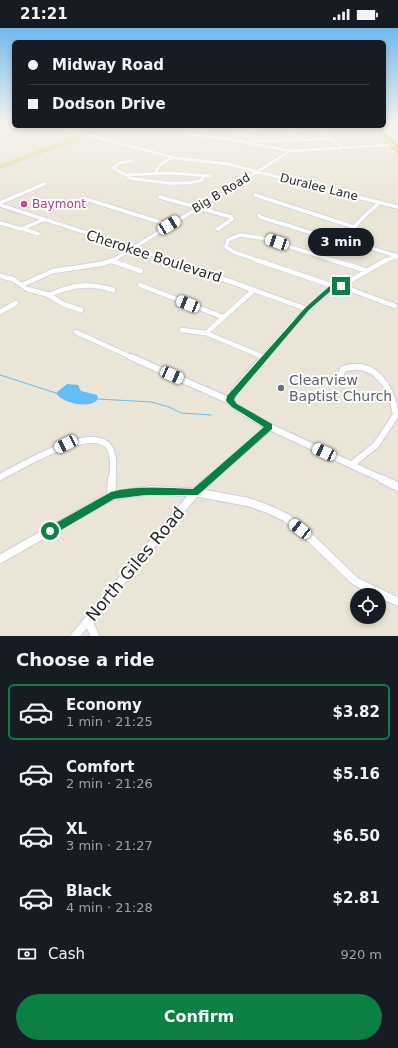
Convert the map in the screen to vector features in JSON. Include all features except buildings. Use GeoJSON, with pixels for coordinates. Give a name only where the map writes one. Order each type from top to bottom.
{"type":"FeatureCollection","features":[{"type":"Feature","properties":{"kind":"main road"},"geometry":{"type":"LineString","coordinates":[[0,166],[35,152]]}},
{"type":"Feature","properties":{"kind":"street","name":"Duralee Lane"},"geometry":{"type":"LineString","coordinates":[[155,152],[189,160],[214,161],[398,207]]}},
{"type":"Feature","properties":{"kind":"street","name":"Big B Road"},"geometry":{"type":"LineString","coordinates":[[112,261],[288,152]]}},
{"type":"Feature","properties":{"kind":"street"},"geometry":{"type":"LineString","coordinates":[[156,173],[158,167],[167,163],[174,157]]}},
{"type":"Feature","properties":{"kind":"street"},"geometry":{"type":"LineString","coordinates":[[131,161],[120,163],[113,168],[117,172],[128,175],[156,173],[210,176]]}},
{"type":"Feature","properties":{"kind":"street"},"geometry":{"type":"LineString","coordinates":[[167,163],[178,162]]}},
{"type":"Feature","properties":{"kind":"street"},"geometry":{"type":"LineString","coordinates":[[142,179],[139,176],[146,173]]}},
{"type":"Feature","properties":{"kind":"street"},"geometry":{"type":"LineString","coordinates":[[128,175],[129,178],[194,182],[202,180],[203,177],[200,175]]}},
{"type":"Feature","properties":{"kind":"street"},"geometry":{"type":"LineString","coordinates":[[0,204],[45,183]]}},
{"type":"Feature","properties":{"kind":"street"},"geometry":{"type":"LineString","coordinates":[[255,195],[354,227]]}},
{"type":"Feature","properties":{"kind":"street"},"geometry":{"type":"LineString","coordinates":[[160,197],[231,217],[232,219],[218,230]]}},
{"type":"Feature","properties":{"kind":"street"},"geometry":{"type":"LineString","coordinates":[[86,199],[169,225]]}},
{"type":"Feature","properties":{"kind":"street"},"geometry":{"type":"LineString","coordinates":[[352,238],[351,231],[354,227],[380,202]]}},
{"type":"Feature","properties":{"kind":"street","name":"Cherokee Boulevard"},"geometry":{"type":"LineString","coordinates":[[0,204],[43,220],[196,268],[307,309]]}},
{"type":"Feature","properties":{"kind":"street"},"geometry":{"type":"LineString","coordinates":[[258,215],[260,217],[325,237],[352,238],[365,246],[398,256]]}},
{"type":"Feature","properties":{"kind":"street"},"geometry":{"type":"LineString","coordinates":[[24,229],[43,220]]}},
{"type":"Feature","properties":{"kind":"street"},"geometry":{"type":"LineString","coordinates":[[1,224],[38,234]]}},
{"type":"Feature","properties":{"kind":"street"},"geometry":{"type":"LineString","coordinates":[[368,271],[262,238],[240,235],[228,240],[226,247],[333,286],[341,286],[395,306]]}},
{"type":"Feature","properties":{"kind":"street"},"geometry":{"type":"LineString","coordinates":[[341,286],[392,257],[398,256]]}},
{"type":"Feature","properties":{"kind":"street"},"geometry":{"type":"LineString","coordinates":[[22,285],[53,271],[112,261],[141,271]]}},
{"type":"Feature","properties":{"kind":"street"},"geometry":{"type":"LineString","coordinates":[[0,276],[13,279],[22,285],[49,296],[63,304],[81,310]]}},
{"type":"Feature","properties":{"kind":"street"},"geometry":{"type":"LineString","coordinates":[[49,296],[69,286],[89,284],[97,284],[113,290]]}},
{"type":"Feature","properties":{"kind":"street"},"geometry":{"type":"LineString","coordinates":[[140,285],[223,317]]}},
{"type":"Feature","properties":{"kind":"street"},"geometry":{"type":"LineString","coordinates":[[230,401],[235,390],[263,357],[307,309],[333,286]]}},
{"type":"Feature","properties":{"kind":"street"},"geometry":{"type":"LineString","coordinates":[[206,333],[254,290]]}},
{"type":"Feature","properties":{"kind":"street"},"geometry":{"type":"LineString","coordinates":[[0,312],[16,303]]}},
{"type":"Feature","properties":{"kind":"street"},"geometry":{"type":"LineString","coordinates":[[182,330],[206,333],[263,357]]}},
{"type":"Feature","properties":{"kind":"street"},"geometry":{"type":"LineString","coordinates":[[76,332],[230,401],[245,413],[270,426],[398,487]]}},
{"type":"Feature","properties":{"kind":"street"},"geometry":{"type":"LineString","coordinates":[[341,374],[343,369],[361,365],[376,372],[383,380],[396,415],[376,445],[351,465]]}},
{"type":"Feature","properties":{"kind":"street","name":"North Giles Road"},"geometry":{"type":"LineString","coordinates":[[75,636],[116,585],[195,493],[270,426]]}},
{"type":"Feature","properties":{"kind":"street"},"geometry":{"type":"LineString","coordinates":[[0,477],[66,444],[83,439],[95,438],[105,441],[110,447],[112,480],[111,496]]}},
{"type":"Feature","properties":{"kind":"street"},"geometry":{"type":"LineString","coordinates":[[0,560],[111,496],[121,493],[145,491],[195,493],[239,500],[271,509],[300,529],[351,578],[378,594],[398,602]]}},
{"type":"Feature","properties":{"kind":"street"},"geometry":{"type":"LineString","coordinates":[[88,621],[90,628],[96,636]]}},
{"type":"Feature","properties":{"kind":"water"},"geometry":{"type":"Polygon","coordinates":[[[67,384],[78,385],[81,391],[97,395],[98,399],[89,404],[83,405],[64,400],[56,393],[67,384]]]}},
{"type":"Feature","properties":{"kind":"waterway"},"geometry":{"type":"LineString","coordinates":[[0,375],[56,393]]}},
{"type":"Feature","properties":{"kind":"waterway"},"geometry":{"type":"LineString","coordinates":[[98,399],[151,402],[169,407],[181,413],[211,415]]}},
{"type":"Feature","properties":{"kind":"place","name":"Baymont"},"geometry":{"type":"Point","coordinates":[24,204]}},
{"type":"Feature","properties":{"kind":"place","name":"Clearview Baptist Church"},"geometry":{"type":"Point","coordinates":[281,388]}},
{"type":"Feature","properties":{"kind":"route"},"geometry":{"type":"LineString","coordinates":[[50,531],[111,496],[121,493],[145,491],[195,493],[270,426],[234,406],[230,401],[231,396],[263,357],[307,309],[333,286],[341,286]]}}]}
